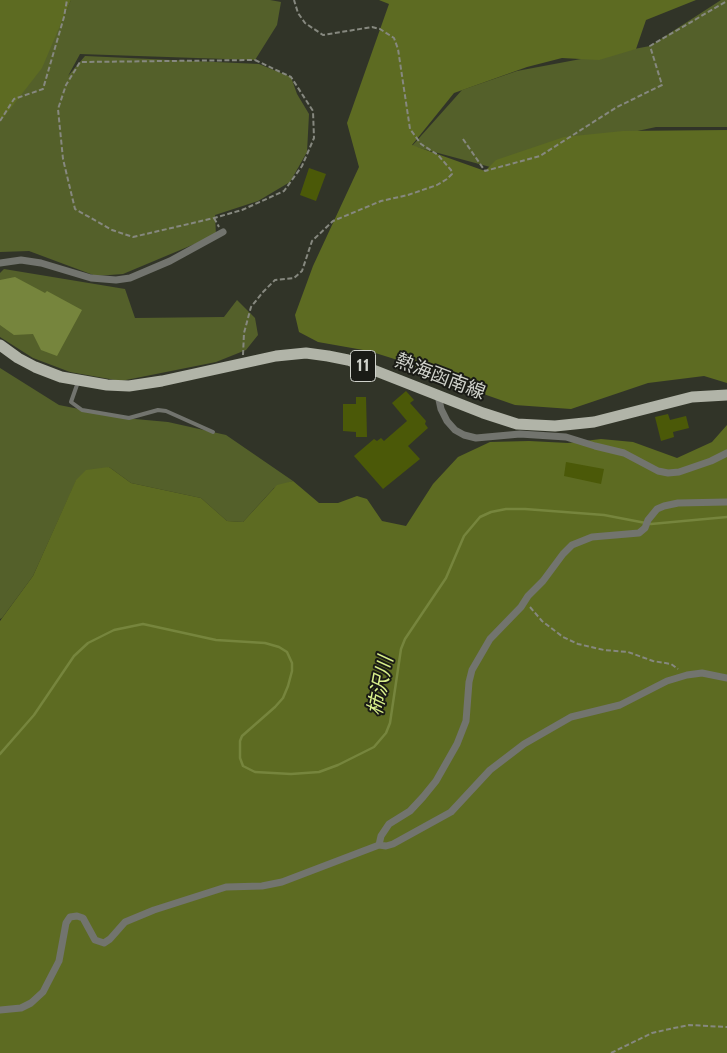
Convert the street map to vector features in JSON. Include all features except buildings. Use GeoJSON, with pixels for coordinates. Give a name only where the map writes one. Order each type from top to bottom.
{"type":"FeatureCollection","features":[{"type":"Feature","properties":{"kind":"main road","name":"熱海函南線"},"geometry":{"type":"LineString","coordinates":[[0,345],[35,367],[61,377],[107,385],[129,386],[162,381],[276,356],[306,353],[328,356],[348,360],[482,413],[517,424],[555,426],[594,422],[692,397],[727,395]]}},
{"type":"Feature","properties":{"kind":"street"},"geometry":{"type":"LineString","coordinates":[[0,263],[21,260],[41,263],[91,278],[116,280],[130,278],[170,261],[223,232]]}},
{"type":"Feature","properties":{"kind":"street"},"geometry":{"type":"LineString","coordinates":[[438,395],[441,409],[451,425],[464,435],[476,438],[520,434],[566,437],[624,452],[658,471],[668,473],[679,472],[711,461],[727,453]]}},
{"type":"Feature","properties":{"kind":"street"},"geometry":{"type":"LineString","coordinates":[[379,845],[381,836],[389,824],[410,811],[436,781],[457,744],[466,721],[469,682],[472,670],[490,639],[525,602],[563,554],[572,546],[592,537],[639,533],[645,528],[656,509],[664,506],[678,503],[727,502]]}},
{"type":"Feature","properties":{"kind":"street"},"geometry":{"type":"LineString","coordinates":[[0,1010],[22,1008],[43,992],[59,961],[66,923],[70,917],[77,916],[83,918],[95,940],[104,943],[110,939],[121,925],[136,916],[226,887],[262,886],[290,880],[379,845],[394,844],[452,812],[490,770],[524,744],[556,724],[571,717],[620,705],[667,681],[687,675],[702,673],[727,678]]}},
{"type":"Feature","properties":{"kind":"lane"},"geometry":{"type":"LineString","coordinates":[[79,380],[71,402],[82,410],[129,418],[158,410],[166,411],[213,432]]}},
{"type":"Feature","properties":{"kind":"path"},"geometry":{"type":"LineString","coordinates":[[0,121],[14,99],[43,89],[64,17],[67,0]]}},
{"type":"Feature","properties":{"kind":"path"},"geometry":{"type":"LineString","coordinates":[[242,362],[244,332],[252,307],[275,280],[294,278],[302,271],[312,241],[333,221],[381,201],[408,195],[437,185],[452,174],[451,170],[438,155],[422,144],[410,129],[398,49],[394,38],[380,29],[372,27],[324,35],[305,23],[298,13],[294,0]]}},
{"type":"Feature","properties":{"kind":"path"},"geometry":{"type":"LineString","coordinates":[[463,139],[485,171],[540,156],[617,108],[662,85],[650,46],[727,1]]}},
{"type":"Feature","properties":{"kind":"path"},"geometry":{"type":"LineString","coordinates":[[254,60],[291,77],[313,111],[314,138],[298,171],[284,191],[242,210],[209,220],[133,237],[112,230],[74,209],[63,159],[58,110],[66,85],[80,62],[254,60]]}},
{"type":"Feature","properties":{"kind":"path"},"geometry":{"type":"LineString","coordinates":[[525,602],[542,621],[563,637],[578,644],[604,650],[628,652],[654,661],[671,664],[687,675]]}},
{"type":"Feature","properties":{"kind":"path"},"geometry":{"type":"LineString","coordinates":[[611,1053],[652,1033],[674,1028],[689,1025],[727,1027]]}},
{"type":"Feature","properties":{"kind":"shaded area"},"geometry":{"type":"Polygon","coordinates":[[[0,0],[71,0],[42,68],[0,122],[0,0]]]}},
{"type":"Feature","properties":{"kind":"shaded area"},"geometry":{"type":"Polygon","coordinates":[[[71,0],[270,0],[281,2],[277,25],[255,60],[80,54],[68,76],[85,56],[259,64],[291,77],[297,94],[309,114],[307,152],[290,182],[258,201],[215,215],[216,235],[123,274],[96,276],[29,251],[0,252],[0,122],[61,23],[71,0]]]}},
{"type":"Feature","properties":{"kind":"shaded area"},"geometry":{"type":"Polygon","coordinates":[[[379,0],[696,0],[646,20],[636,49],[599,60],[562,58],[527,67],[454,93],[412,145],[485,171],[496,160],[564,137],[623,131],[727,130],[727,383],[704,376],[648,383],[571,409],[515,405],[449,382],[404,362],[369,351],[318,342],[299,332],[295,315],[313,266],[359,167],[347,123],[389,4],[379,0]]]}},
{"type":"Feature","properties":{"kind":"shaded area"},"geometry":{"type":"Polygon","coordinates":[[[721,0],[727,0],[727,127],[656,127],[549,150],[494,168],[412,146],[462,90],[517,71],[650,46],[721,0]]]}},
{"type":"Feature","properties":{"kind":"shaded area"},"geometry":{"type":"Polygon","coordinates":[[[4,269],[125,289],[135,318],[224,317],[237,300],[255,318],[258,335],[246,350],[216,362],[121,381],[70,372],[33,358],[0,337],[0,273],[4,269]]]}},
{"type":"Feature","properties":{"kind":"shaded area"},"geometry":{"type":"Polygon","coordinates":[[[15,277],[45,293],[47,291],[82,310],[57,356],[41,350],[33,334],[14,335],[0,325],[0,280],[15,277]]]}},
{"type":"Feature","properties":{"kind":"shaded area"},"geometry":{"type":"Polygon","coordinates":[[[0,368],[59,405],[124,418],[168,422],[226,435],[293,481],[274,488],[243,522],[227,521],[201,498],[131,483],[109,467],[76,481],[33,576],[0,619],[0,368]]]}},
{"type":"Feature","properties":{"kind":"shaded area"},"geometry":{"type":"Polygon","coordinates":[[[727,425],[727,1053],[0,1053],[0,621],[33,576],[76,480],[86,470],[109,467],[131,483],[201,498],[227,521],[243,522],[277,485],[293,481],[319,503],[338,503],[357,496],[367,499],[382,521],[406,526],[433,484],[458,457],[490,442],[568,443],[601,439],[633,442],[677,458],[712,442],[727,425]]]}},
{"type":"Feature","properties":{"kind":"waterway","name":"柿沢川"},"geometry":{"type":"LineString","coordinates":[[0,754],[34,715],[74,656],[88,643],[114,630],[143,624],[216,640],[265,643],[279,647],[287,652],[292,663],[292,671],[283,698],[242,736],[240,741],[240,758],[243,766],[255,772],[291,774],[319,772],[374,747],[386,733],[390,723],[401,649],[405,639],[446,578],[464,536],[480,517],[491,512],[506,509],[604,515],[651,524],[727,517]]}}]}
